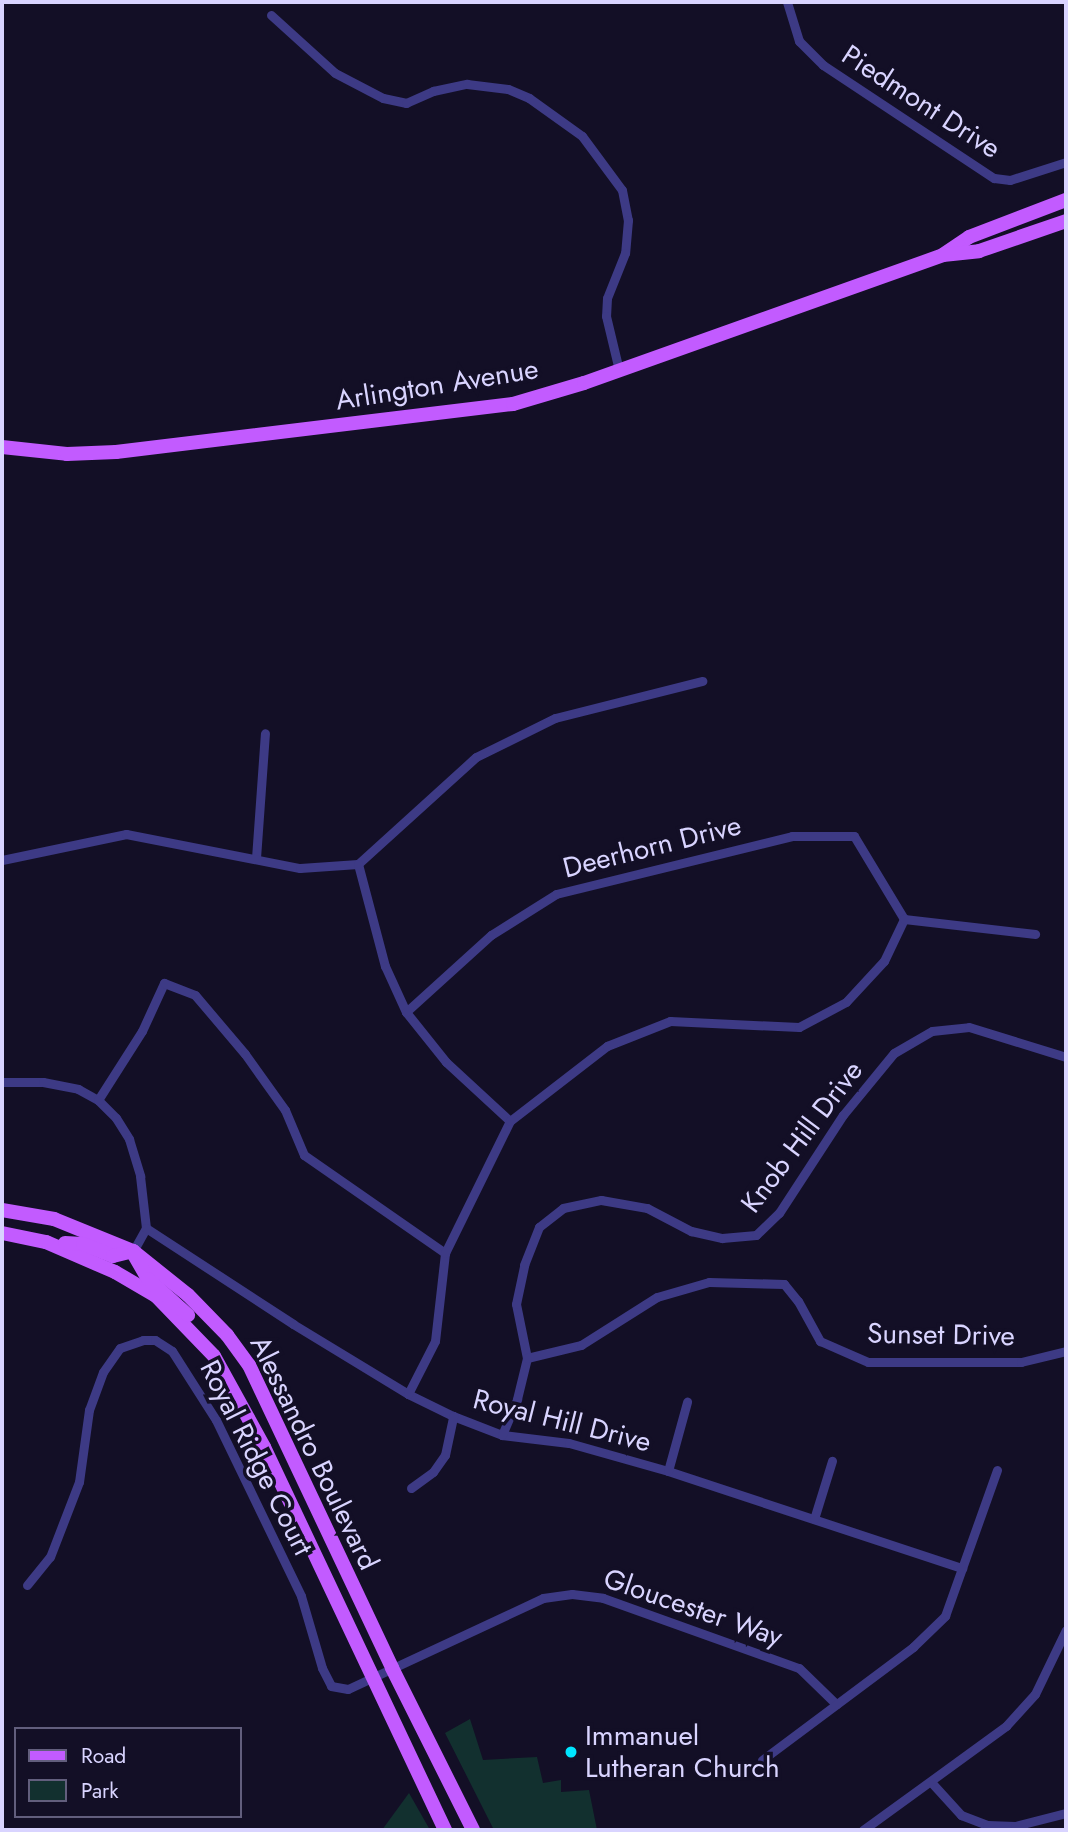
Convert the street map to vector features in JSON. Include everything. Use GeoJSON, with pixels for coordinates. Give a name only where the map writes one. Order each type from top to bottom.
{"type":"FeatureCollection","features":[{"type":"Feature","properties":{"kind":"main road","name":"Arlington Avenue"},"geometry":{"type":"LineString","coordinates":[[943,255],[969,237],[1066,200]]}},
{"type":"Feature","properties":{"kind":"main road","name":"Arlington Avenue"},"geometry":{"type":"LineString","coordinates":[[2,447],[67,454],[116,452],[466,411],[547,395],[943,255],[979,251],[1066,221]]}},
{"type":"Feature","properties":{"kind":"main road","name":"Alessandro Boulevard"},"geometry":{"type":"LineString","coordinates":[[2,1210],[54,1219],[133,1251],[210,1316],[249,1365],[392,1668],[473,1830]]}},
{"type":"Feature","properties":{"kind":"main road","name":"Alessandro Boulevard"},"geometry":{"type":"LineString","coordinates":[[2,1233],[46,1242],[79,1254],[156,1296],[204,1344],[234,1387],[445,1830]]}},
{"type":"Feature","properties":{"kind":"main road"},"geometry":{"type":"LineString","coordinates":[[46,1242],[83,1244],[113,1256],[133,1251],[148,1279],[199,1326],[204,1344]]}},
{"type":"Feature","properties":{"kind":"street","name":"Piedmont Drive"},"geometry":{"type":"LineString","coordinates":[[786,2],[799,41],[823,65],[993,178],[1010,180],[1066,162]]}},
{"type":"Feature","properties":{"kind":"street"},"geometry":{"type":"LineString","coordinates":[[271,15],[335,74],[375,94],[406,103],[433,91],[467,84],[508,89],[529,97],[582,136],[607,166],[622,190],[628,220],[625,253],[607,298],[606,316],[619,370]]}},
{"type":"Feature","properties":{"kind":"street"},"geometry":{"type":"LineString","coordinates":[[2,860],[126,834],[300,868],[358,864],[476,757],[555,718],[702,681]]}},
{"type":"Feature","properties":{"kind":"street"},"geometry":{"type":"LineString","coordinates":[[256,858],[265,733]]}},
{"type":"Feature","properties":{"kind":"street","name":"Deerhorn Drive"},"geometry":{"type":"LineString","coordinates":[[406,1012],[491,935],[556,894],[792,836],[854,836],[904,919]]}},
{"type":"Feature","properties":{"kind":"street"},"geometry":{"type":"LineString","coordinates":[[358,864],[385,966],[406,1012],[446,1062],[510,1121]]}},
{"type":"Feature","properties":{"kind":"street"},"geometry":{"type":"LineString","coordinates":[[408,1394],[435,1341],[445,1253],[510,1121],[607,1046],[670,1021],[799,1027],[846,1002],[884,961],[904,919],[1035,934]]}},
{"type":"Feature","properties":{"kind":"street"},"geometry":{"type":"LineString","coordinates":[[98,1100],[142,1031],[164,983],[195,995],[245,1054],[285,1110],[304,1156],[445,1253]]}},
{"type":"Feature","properties":{"kind":"street","name":"Knob Hill Drive"},"geometry":{"type":"LineString","coordinates":[[527,1358],[516,1304],[524,1265],[539,1227],[563,1208],[601,1200],[647,1208],[691,1231],[711,1236],[756,1235],[779,1213],[843,1115],[894,1053],[932,1031],[969,1027],[1066,1057]]}},
{"type":"Feature","properties":{"kind":"street"},"geometry":{"type":"LineString","coordinates":[[2,1082],[55,1084],[78,1089],[98,1100],[116,1118],[129,1139],[137,1160],[146,1228],[133,1251]]}},
{"type":"Feature","properties":{"kind":"street","name":"Royal Hill Drive"},"geometry":{"type":"LineString","coordinates":[[146,1228],[293,1324],[408,1394],[453,1416],[502,1434],[569,1443],[668,1471],[962,1567]]}},
{"type":"Feature","properties":{"kind":"street","name":"Sunset Drive"},"geometry":{"type":"LineString","coordinates":[[527,1358],[581,1345],[656,1297],[709,1282],[784,1284],[798,1301],[820,1341],[868,1362],[1021,1362],[1066,1352]]}},
{"type":"Feature","properties":{"kind":"street","name":"Royal Ridge Court"},"geometry":{"type":"LineString","coordinates":[[27,1585],[50,1558],[79,1482],[89,1410],[103,1372],[120,1348],[127,1343],[155,1340],[172,1351],[216,1420],[301,1596],[322,1668],[331,1686],[348,1689],[371,1679]]}},
{"type":"Feature","properties":{"kind":"street"},"geometry":{"type":"LineString","coordinates":[[502,1434],[517,1399],[527,1358]]}},
{"type":"Feature","properties":{"kind":"street"},"geometry":{"type":"LineString","coordinates":[[668,1471],[687,1402]]}},
{"type":"Feature","properties":{"kind":"street"},"geometry":{"type":"LineString","coordinates":[[411,1488],[433,1472],[445,1455],[453,1416]]}},
{"type":"Feature","properties":{"kind":"street"},"geometry":{"type":"LineString","coordinates":[[814,1519],[832,1461]]}},
{"type":"Feature","properties":{"kind":"street"},"geometry":{"type":"LineString","coordinates":[[762,1760],[930,1633],[949,1608],[997,1470]]}},
{"type":"Feature","properties":{"kind":"street","name":"Gloucester Way"},"geometry":{"type":"LineString","coordinates":[[371,1679],[543,1598],[572,1594],[603,1598],[799,1668],[836,1704]]}},
{"type":"Feature","properties":{"kind":"street"},"geometry":{"type":"LineString","coordinates":[[863,1830],[1006,1726],[1035,1694],[1065,1643],[1066,1630]]}},
{"type":"Feature","properties":{"kind":"street"},"geometry":{"type":"LineString","coordinates":[[930,1782],[961,1815],[987,1825],[1015,1826],[1066,1813]]}},
{"type":"Feature","properties":{"kind":"green space"},"geometry":{"type":"Polygon","coordinates":[[[470,1719],[483,1760],[537,1757],[543,1783],[561,1780],[561,1792],[589,1790],[597,1830],[494,1830],[445,1733],[470,1719]]]}},
{"type":"Feature","properties":{"kind":"green space"},"geometry":{"type":"Polygon","coordinates":[[[409,1793],[430,1830],[382,1830],[409,1793]]]}},
{"type":"Feature","properties":{"kind":"place","name":"Immanuel Lutheran Church"},"geometry":{"type":"Point","coordinates":[571,1752]}}]}
